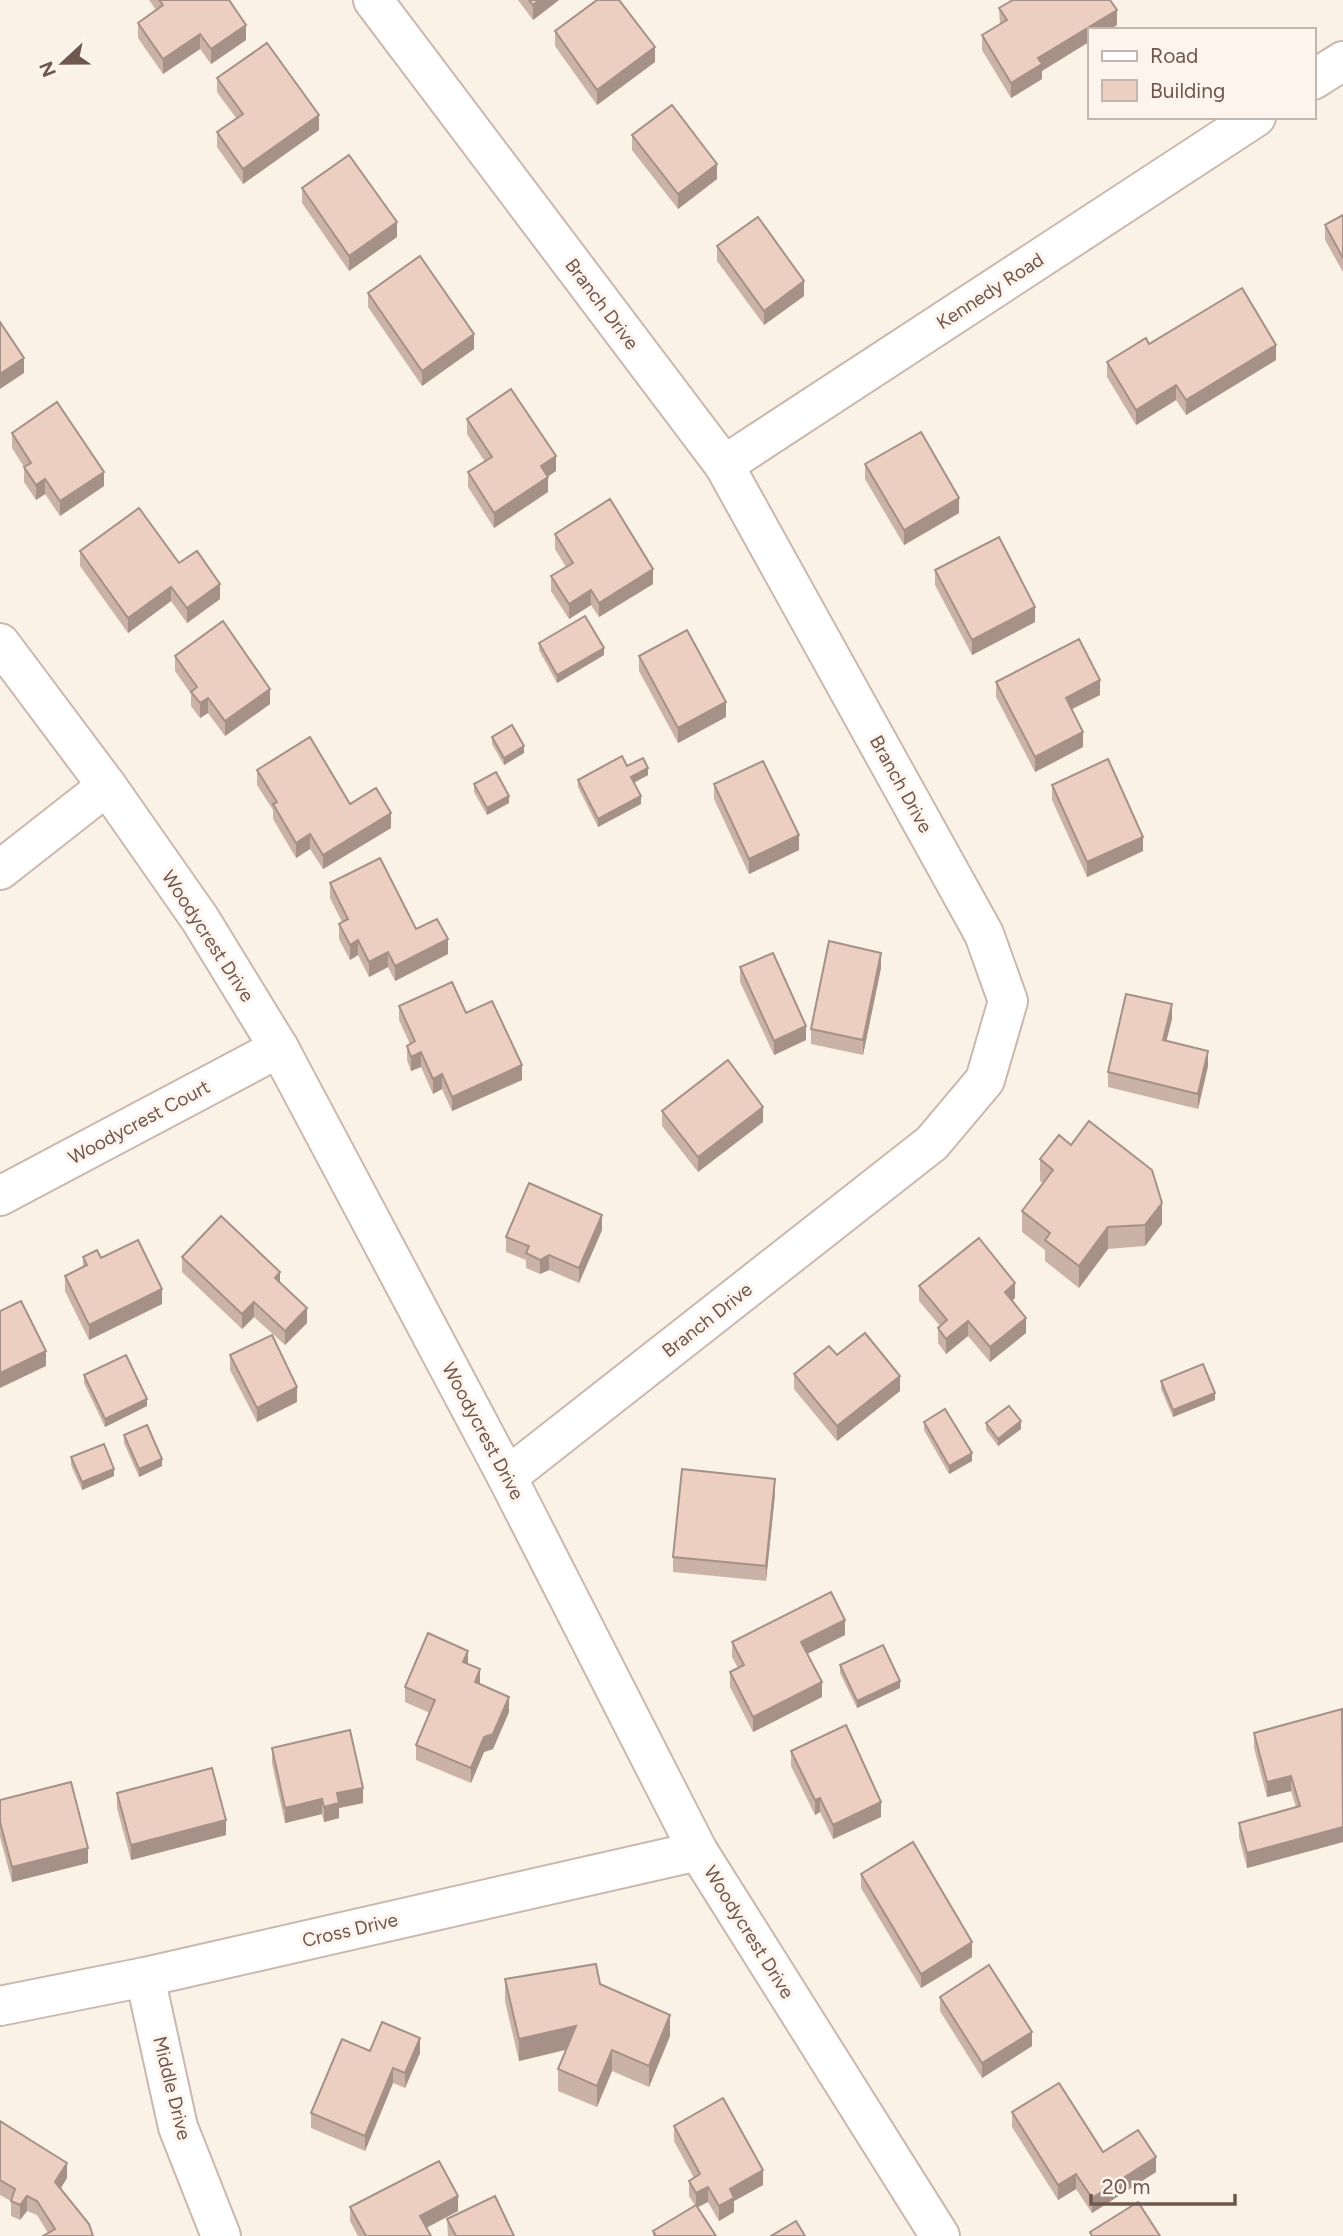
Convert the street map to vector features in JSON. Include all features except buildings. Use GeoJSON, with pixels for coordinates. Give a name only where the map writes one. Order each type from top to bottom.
{"type":"FeatureCollection","features":[{"type":"Feature","properties":{"kind":"street","name":"Branch Drive"},"geometry":{"type":"LineString","coordinates":[[373,0],[724,465],[984,934],[1008,1001],[985,1080],[933,1143],[507,1477]]}},
{"type":"Feature","properties":{"kind":"street"},"geometry":{"type":"LineString","coordinates":[[1315,79],[1343,61]]}},
{"type":"Feature","properties":{"kind":"street","name":"Kennedy Road"},"geometry":{"type":"LineString","coordinates":[[724,465],[1253,119]]}},
{"type":"Feature","properties":{"kind":"street","name":"Woodycrest Drive"},"geometry":{"type":"LineString","coordinates":[[0,643],[107,786],[200,919],[279,1048],[507,1477],[698,1851],[940,2236]]}},
{"type":"Feature","properties":{"kind":"street"},"geometry":{"type":"LineString","coordinates":[[0,870],[107,786]]}},
{"type":"Feature","properties":{"kind":"street","name":"Woodycrest Court"},"geometry":{"type":"LineString","coordinates":[[0,1196],[279,1048]]}},
{"type":"Feature","properties":{"kind":"street","name":"Cross Drive"},"geometry":{"type":"LineString","coordinates":[[0,2006],[145,1977],[698,1851]]}},
{"type":"Feature","properties":{"kind":"street","name":"Middle Drive"},"geometry":{"type":"LineString","coordinates":[[145,1977],[178,2127],[221,2236]]}}]}
